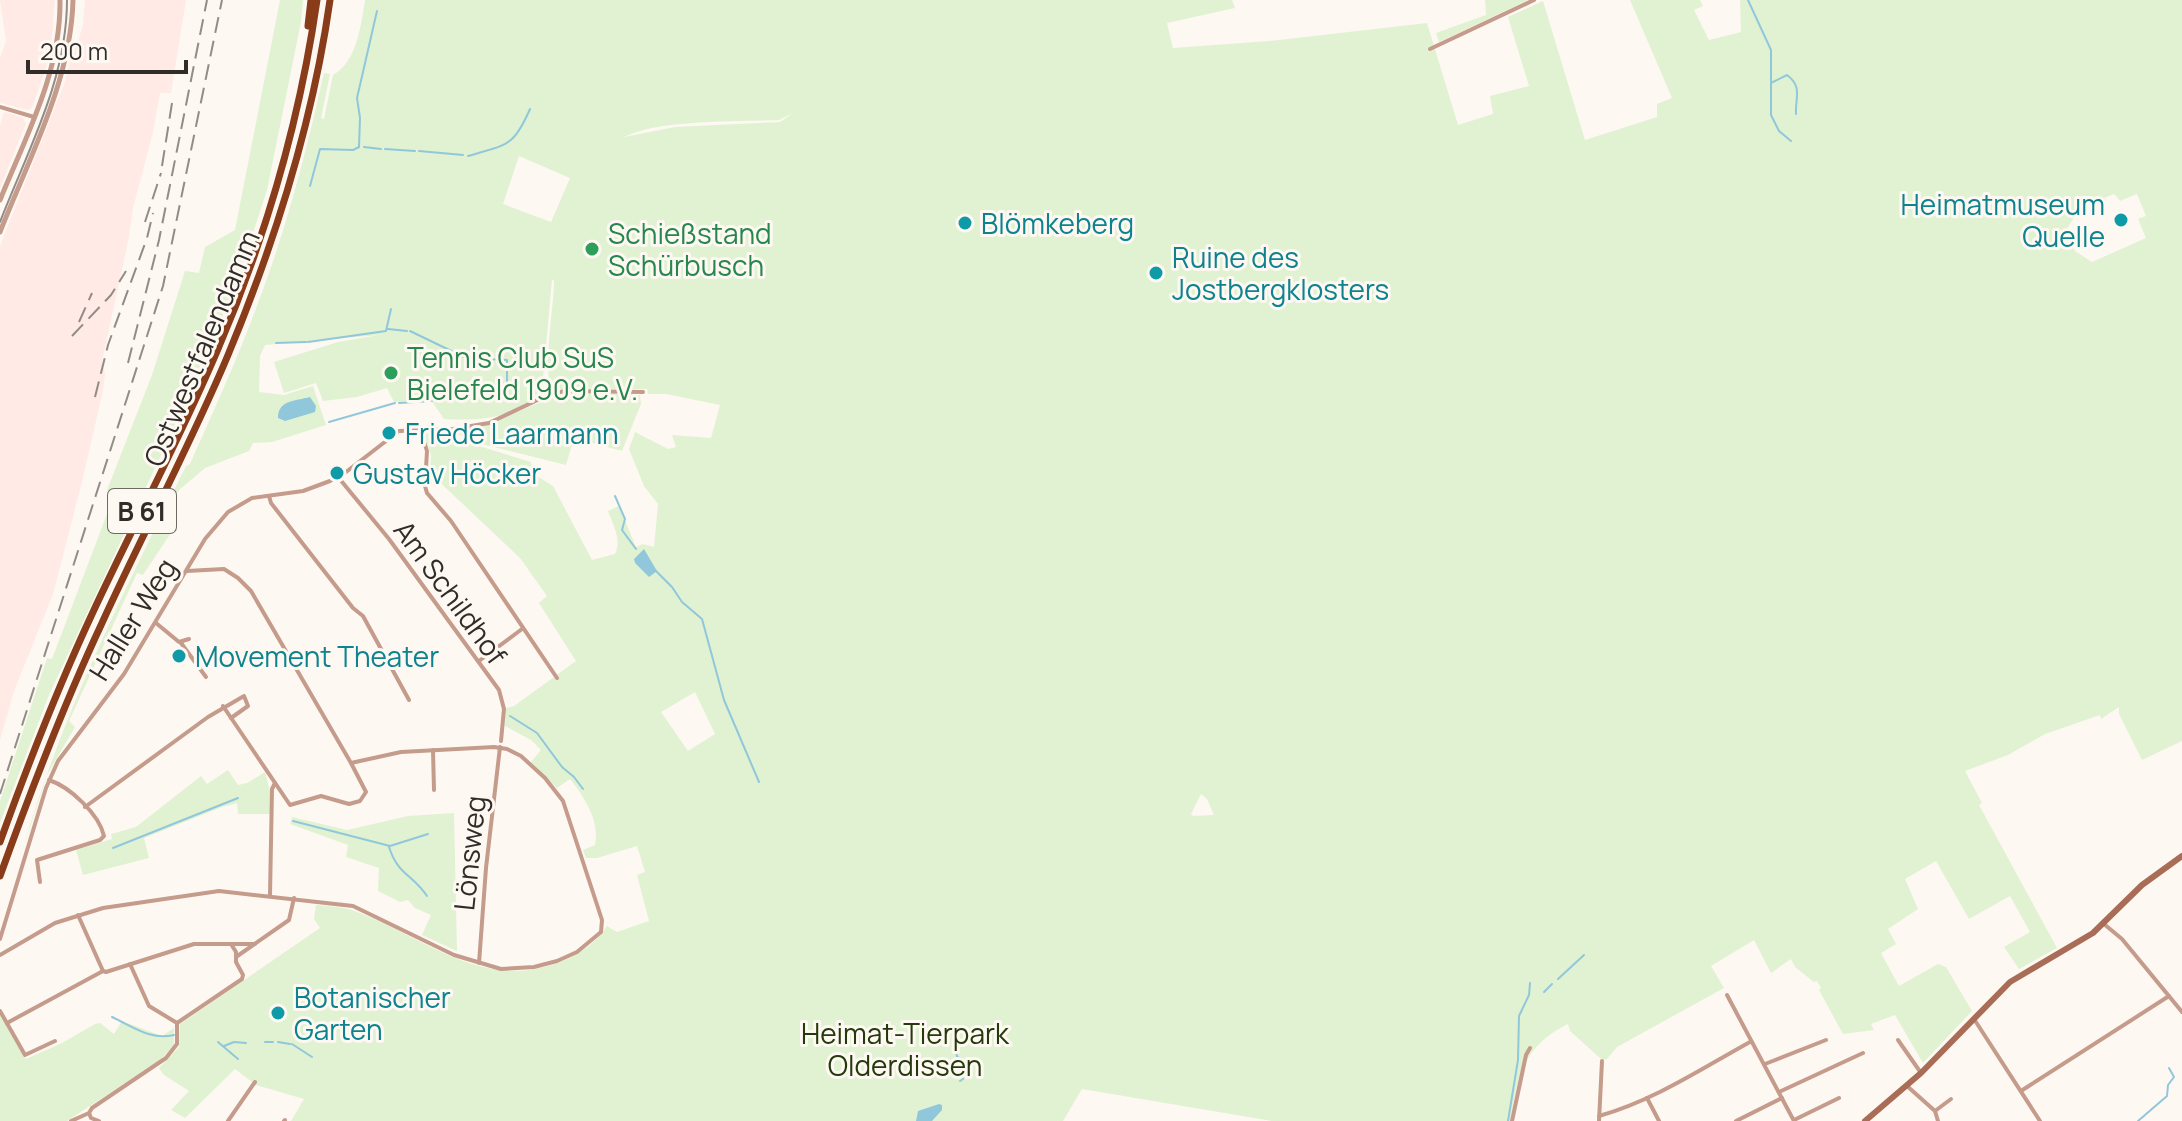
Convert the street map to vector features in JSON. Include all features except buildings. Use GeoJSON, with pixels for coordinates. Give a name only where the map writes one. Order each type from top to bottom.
{"type":"FeatureCollection","features":[{"type":"Feature","properties":{"kind":"highway","name":"B 61"},"geometry":{"type":"LineString","coordinates":[[278,177],[314,0]]}},
{"type":"Feature","properties":{"kind":"highway","name":"Ostwestfalendamm"},"geometry":{"type":"LineString","coordinates":[[0,842],[70,663],[219,348],[242,287],[278,177],[300,93],[314,0]]}},
{"type":"Feature","properties":{"kind":"highway","name":"Ostwestfalendamm"},"geometry":{"type":"LineString","coordinates":[[0,876],[38,771],[81,667],[201,416],[252,295],[296,157],[330,0]]}},
{"type":"Feature","properties":{"kind":"main road"},"geometry":{"type":"LineString","coordinates":[[1865,1121],[1921,1073],[1973,1017],[2013,980],[2064,953],[2104,924],[2142,885],[2182,856]]}},
{"type":"Feature","properties":{"kind":"street"},"geometry":{"type":"LineString","coordinates":[[0,200],[52,65],[60,0]]}},
{"type":"Feature","properties":{"kind":"street"},"geometry":{"type":"LineString","coordinates":[[0,232],[56,92],[68,42],[73,0]]}},
{"type":"Feature","properties":{"kind":"street"},"geometry":{"type":"LineString","coordinates":[[1430,49],[1534,0]]}},
{"type":"Feature","properties":{"kind":"street"},"geometry":{"type":"LineString","coordinates":[[0,107],[34,117]]}},
{"type":"Feature","properties":{"kind":"street","name":"Haller Weg"},"geometry":{"type":"LineString","coordinates":[[0,939],[49,780],[68,744],[115,687],[220,519],[246,500],[303,491],[338,477],[396,432],[453,429],[489,423],[546,396],[564,391],[643,392]]}},
{"type":"Feature","properties":{"kind":"street"},"geometry":{"type":"LineString","coordinates":[[420,429],[427,451],[427,493],[451,521],[557,678]]}},
{"type":"Feature","properties":{"kind":"street","name":"Am Schildhof"},"geometry":{"type":"LineString","coordinates":[[338,477],[389,539],[499,690],[503,700],[501,744]]}},
{"type":"Feature","properties":{"kind":"street"},"geometry":{"type":"LineString","coordinates":[[269,495],[271,503],[353,608],[363,616],[409,700]]}},
{"type":"Feature","properties":{"kind":"street"},"geometry":{"type":"LineString","coordinates":[[187,571],[224,569],[251,591],[366,792],[360,801],[345,803],[321,796],[290,805],[223,706]]}},
{"type":"Feature","properties":{"kind":"street"},"geometry":{"type":"LineString","coordinates":[[156,623],[181,643],[206,677]]}},
{"type":"Feature","properties":{"kind":"street"},"geometry":{"type":"LineString","coordinates":[[478,661],[522,629]]}},
{"type":"Feature","properties":{"kind":"street"},"geometry":{"type":"LineString","coordinates":[[181,643],[189,639]]}},
{"type":"Feature","properties":{"kind":"street"},"geometry":{"type":"LineString","coordinates":[[85,807],[223,706],[242,695],[246,697],[248,706],[231,718]]}},
{"type":"Feature","properties":{"kind":"street"},"geometry":{"type":"LineString","coordinates":[[0,955],[44,929],[78,915],[117,905],[208,891],[270,895],[353,906],[454,955],[501,969],[546,964],[577,952],[601,932],[602,920],[563,801],[524,758],[501,744],[394,753],[351,763]]}},
{"type":"Feature","properties":{"kind":"street","name":"Lönsweg"},"geometry":{"type":"LineString","coordinates":[[479,963],[486,868],[501,744]]}},
{"type":"Feature","properties":{"kind":"street"},"geometry":{"type":"LineString","coordinates":[[433,750],[434,790]]}},
{"type":"Feature","properties":{"kind":"street"},"geometry":{"type":"LineString","coordinates":[[40,882],[36,864],[39,859],[103,838],[102,827],[85,807],[60,785],[49,780]]}},
{"type":"Feature","properties":{"kind":"street"},"geometry":{"type":"LineString","coordinates":[[270,895],[272,789],[275,783]]}},
{"type":"Feature","properties":{"kind":"street"},"geometry":{"type":"LineString","coordinates":[[236,957],[291,918],[294,898]]}},
{"type":"Feature","properties":{"kind":"street"},"geometry":{"type":"LineString","coordinates":[[78,915],[103,971]]}},
{"type":"Feature","properties":{"kind":"street"},"geometry":{"type":"LineString","coordinates":[[2104,924],[2122,939],[2182,1012]]}},
{"type":"Feature","properties":{"kind":"street"},"geometry":{"type":"LineString","coordinates":[[0,939],[12,947]]}},
{"type":"Feature","properties":{"kind":"street"},"geometry":{"type":"LineString","coordinates":[[7,1023],[103,971],[108,972],[183,946],[210,942],[255,944]]}},
{"type":"Feature","properties":{"kind":"street"},"geometry":{"type":"LineString","coordinates":[[177,1023],[242,979],[231,943]]}},
{"type":"Feature","properties":{"kind":"street"},"geometry":{"type":"LineString","coordinates":[[130,964],[149,1006],[177,1023]]}},
{"type":"Feature","properties":{"kind":"street"},"geometry":{"type":"LineString","coordinates":[[1727,995],[1794,1121],[1839,1098]]}},
{"type":"Feature","properties":{"kind":"street"},"geometry":{"type":"LineString","coordinates":[[2021,1091],[2169,996]]}},
{"type":"Feature","properties":{"kind":"street"},"geometry":{"type":"LineString","coordinates":[[0,1011],[25,1055],[55,1041]]}},
{"type":"Feature","properties":{"kind":"street"},"geometry":{"type":"LineString","coordinates":[[1973,1017],[2040,1121]]}},
{"type":"Feature","properties":{"kind":"street"},"geometry":{"type":"LineString","coordinates":[[71,1121],[89,1113],[166,1058],[177,1044],[177,1023]]}},
{"type":"Feature","properties":{"kind":"street"},"geometry":{"type":"LineString","coordinates":[[1765,1065],[1826,1040]]}},
{"type":"Feature","properties":{"kind":"street"},"geometry":{"type":"LineString","coordinates":[[1898,1040],[1921,1073]]}},
{"type":"Feature","properties":{"kind":"street"},"geometry":{"type":"LineString","coordinates":[[1602,1061],[1599,1118],[1647,1098],[1750,1042]]}},
{"type":"Feature","properties":{"kind":"street"},"geometry":{"type":"LineString","coordinates":[[1512,1121],[1530,1048]]}},
{"type":"Feature","properties":{"kind":"street"},"geometry":{"type":"LineString","coordinates":[[1736,1121],[1863,1053]]}},
{"type":"Feature","properties":{"kind":"street"},"geometry":{"type":"LineString","coordinates":[[228,1121],[255,1082]]}},
{"type":"Feature","properties":{"kind":"street"},"geometry":{"type":"LineString","coordinates":[[1907,1086],[1935,1111],[1938,1121]]}},
{"type":"Feature","properties":{"kind":"street"},"geometry":{"type":"LineString","coordinates":[[1647,1098],[1659,1121]]}},
{"type":"Feature","properties":{"kind":"street"},"geometry":{"type":"LineString","coordinates":[[1935,1111],[1951,1099]]}},
{"type":"Feature","properties":{"kind":"street"},"geometry":{"type":"LineString","coordinates":[[89,1113],[91,1118],[99,1121]]}},
{"type":"Feature","properties":{"kind":"shaded area"},"geometry":{"type":"Polygon","coordinates":[[[0,0],[55,0],[50,56],[32,108],[28,110],[0,103],[0,58],[6,41],[0,0]]]}},
{"type":"Feature","properties":{"kind":"shaded area"},"geometry":{"type":"Polygon","coordinates":[[[85,0],[186,0],[171,93],[160,93],[133,208],[102,361],[105,374],[103,390],[82,482],[53,594],[14,691],[0,740],[0,246],[65,82],[74,44],[78,42],[83,24],[85,0]]]}},
{"type":"Feature","properties":{"kind":"shaded area"},"geometry":{"type":"Polygon","coordinates":[[[4,112],[22,117],[26,123],[0,188],[0,126],[4,112]]]}},
{"type":"Feature","properties":{"kind":"green space"},"geometry":{"type":"Polygon","coordinates":[[[280,0],[303,0],[301,22],[267,190],[242,267],[203,365],[49,695],[0,823],[0,801],[47,658],[52,659],[115,493],[107,490],[152,375],[185,271],[199,273],[205,247],[235,230],[280,0]]]}},
{"type":"Feature","properties":{"kind":"green space","name":"Heimat-Tierpark Olderdissen"},"geometry":{"type":"Polygon","coordinates":[[[365,0],[1232,0],[1235,8],[1167,23],[1173,48],[1269,41],[1427,23],[1458,125],[1493,114],[1490,96],[1529,86],[1508,17],[1543,1],[1585,140],[1657,117],[1657,104],[1672,98],[1630,0],[1700,0],[1703,6],[1694,10],[1709,40],[1741,32],[1740,0],[2182,0],[2182,741],[2142,760],[2119,714],[2119,707],[2101,719],[2100,715],[2045,734],[2008,755],[1965,771],[1982,803],[1979,805],[2057,948],[2019,969],[2004,947],[2030,932],[2010,896],[1969,919],[1936,861],[1905,879],[1918,909],[1888,929],[1896,944],[1881,953],[1899,986],[1938,964],[1946,967],[1972,1011],[1923,1063],[1895,1015],[1871,1024],[1874,1030],[1843,1034],[1817,981],[1814,982],[1795,967],[1791,959],[1771,973],[1754,940],[1711,966],[1724,988],[1617,1047],[1606,1060],[1570,1031],[1568,1024],[1553,1033],[1541,1042],[1525,1064],[1510,1121],[1272,1121],[1082,1089],[1063,1121],[291,1121],[304,1099],[256,1085],[235,1069],[185,1118],[171,1110],[189,1091],[164,1075],[159,1068],[179,1047],[180,1024],[320,928],[314,919],[316,905],[352,910],[455,958],[507,971],[535,969],[565,960],[589,946],[607,926],[617,932],[649,921],[637,875],[645,872],[637,846],[597,858],[586,858],[583,850],[595,845],[596,836],[586,802],[570,779],[557,788],[531,762],[541,750],[531,740],[505,726],[506,708],[514,706],[576,661],[539,603],[547,596],[520,558],[430,473],[427,433],[531,462],[532,473],[553,486],[592,560],[615,554],[617,538],[608,511],[619,506],[636,547],[643,544],[654,547],[658,504],[644,486],[629,449],[635,432],[668,449],[676,447],[672,435],[711,438],[720,405],[666,394],[648,394],[647,389],[551,387],[548,366],[554,292],[552,279],[542,390],[521,407],[496,416],[444,419],[431,400],[394,402],[387,388],[357,397],[323,401],[316,383],[284,393],[274,362],[338,342],[379,335],[265,345],[260,356],[259,392],[284,395],[313,386],[326,425],[272,442],[253,443],[249,451],[205,468],[179,490],[161,525],[171,533],[143,575],[137,573],[69,721],[75,727],[47,775],[23,849],[38,799],[56,750],[75,702],[140,560],[186,466],[190,464],[245,338],[288,213],[324,73],[330,74],[321,118],[324,119],[333,75],[353,52],[365,0]],[[793,113],[779,120],[678,124],[624,137],[675,127],[780,122],[793,113]],[[519,156],[503,204],[551,222],[570,178],[519,156]],[[2114,194],[2080,208],[2065,232],[2075,251],[2092,262],[2146,238],[2138,219],[2146,216],[2137,194],[2120,201],[2114,194]],[[695,692],[661,712],[688,751],[715,734],[695,692]],[[1201,794],[1191,814],[1214,815],[1207,799],[1201,794]]]}},
{"type":"Feature","properties":{"kind":"green space"},"geometry":{"type":"Polygon","coordinates":[[[1485,0],[1528,0],[1439,42],[1436,33],[1486,15],[1485,0]]]}},
{"type":"Feature","properties":{"kind":"green space"},"geometry":{"type":"Polygon","coordinates":[[[583,392],[640,395],[641,404],[622,451],[574,438],[566,465],[478,443],[457,434],[460,430],[492,422],[551,398],[583,392]]]}},
{"type":"Feature","properties":{"kind":"green space"},"geometry":{"type":"Polygon","coordinates":[[[228,770],[238,785],[265,772],[270,791],[270,814],[238,814],[237,803],[222,807],[144,838],[149,858],[83,875],[76,850],[112,839],[111,834],[136,827],[201,776],[207,784],[228,770]]]}},
{"type":"Feature","properties":{"kind":"green space"},"geometry":{"type":"Polygon","coordinates":[[[454,813],[457,951],[422,935],[431,915],[415,908],[408,900],[400,902],[378,891],[379,868],[346,857],[348,845],[290,824],[292,817],[347,830],[408,816],[454,813]]]}},
{"type":"Feature","properties":{"kind":"green space"},"geometry":{"type":"Polygon","coordinates":[[[0,1014],[26,1059],[100,1023],[114,1034],[122,1021],[162,1036],[174,1028],[174,1045],[160,1060],[67,1121],[0,1121],[0,1014]]]}},
{"type":"Feature","properties":{"kind":"water"},"geometry":{"type":"Polygon","coordinates":[[[310,397],[316,406],[315,412],[285,421],[278,418],[284,404],[310,397]]]}},
{"type":"Feature","properties":{"kind":"water"},"geometry":{"type":"Polygon","coordinates":[[[644,549],[657,571],[649,577],[634,559],[644,549]]]}},
{"type":"Feature","properties":{"kind":"water"},"geometry":{"type":"Polygon","coordinates":[[[939,1104],[942,1110],[932,1121],[916,1121],[918,1111],[939,1104]]]}},
{"type":"Feature","properties":{"kind":"waterway"},"geometry":{"type":"LineString","coordinates":[[1748,0],[1771,50],[1771,115],[1779,131],[1791,141]]}},
{"type":"Feature","properties":{"kind":"waterway"},"geometry":{"type":"LineString","coordinates":[[359,147],[357,98],[377,11]]}},
{"type":"Feature","properties":{"kind":"waterway"},"geometry":{"type":"LineString","coordinates":[[1771,83],[1787,75],[1792,79],[1797,88],[1796,114]]}},
{"type":"Feature","properties":{"kind":"waterway"},"geometry":{"type":"LineString","coordinates":[[468,156],[507,143],[519,131],[530,109]]}},
{"type":"Feature","properties":{"kind":"waterway"},"geometry":{"type":"LineString","coordinates":[[310,186],[320,149],[353,150],[359,147]]}},
{"type":"Feature","properties":{"kind":"waterway"},"geometry":{"type":"LineString","coordinates":[[364,147],[381,149]]}},
{"type":"Feature","properties":{"kind":"waterway"},"geometry":{"type":"LineString","coordinates":[[385,149],[415,151]]}},
{"type":"Feature","properties":{"kind":"waterway"},"geometry":{"type":"LineString","coordinates":[[419,151],[463,155]]}},
{"type":"Feature","properties":{"kind":"waterway"},"geometry":{"type":"LineString","coordinates":[[308,342],[386,331],[391,309]]}},
{"type":"Feature","properties":{"kind":"waterway"},"geometry":{"type":"LineString","coordinates":[[388,329],[407,331]]}},
{"type":"Feature","properties":{"kind":"waterway"},"geometry":{"type":"LineString","coordinates":[[410,331],[466,358],[507,360],[507,399]]}},
{"type":"Feature","properties":{"kind":"waterway"},"geometry":{"type":"LineString","coordinates":[[276,343],[306,342]]}},
{"type":"Feature","properties":{"kind":"waterway"},"geometry":{"type":"LineString","coordinates":[[399,403],[432,401]]}},
{"type":"Feature","properties":{"kind":"waterway"},"geometry":{"type":"LineString","coordinates":[[329,422],[395,403]]}},
{"type":"Feature","properties":{"kind":"waterway"},"geometry":{"type":"LineString","coordinates":[[615,496],[625,519],[622,530],[636,549]]}},
{"type":"Feature","properties":{"kind":"waterway"},"geometry":{"type":"LineString","coordinates":[[655,570],[682,602],[702,619],[724,700],[759,782]]}},
{"type":"Feature","properties":{"kind":"waterway"},"geometry":{"type":"LineString","coordinates":[[510,716],[537,733],[583,789]]}},
{"type":"Feature","properties":{"kind":"waterway"},"geometry":{"type":"LineString","coordinates":[[113,848],[238,798]]}},
{"type":"Feature","properties":{"kind":"waterway"},"geometry":{"type":"LineString","coordinates":[[293,821],[390,846],[428,834]]}},
{"type":"Feature","properties":{"kind":"waterway"},"geometry":{"type":"LineString","coordinates":[[389,847],[401,869],[427,896]]}},
{"type":"Feature","properties":{"kind":"waterway"},"geometry":{"type":"LineString","coordinates":[[1558,979],[1584,955]]}},
{"type":"Feature","properties":{"kind":"waterway"},"geometry":{"type":"LineString","coordinates":[[1508,1121],[1518,1060],[1519,1016],[1529,995],[1530,983]]}},
{"type":"Feature","properties":{"kind":"waterway"},"geometry":{"type":"LineString","coordinates":[[1544,992],[1552,984]]}},
{"type":"Feature","properties":{"kind":"waterway"},"geometry":{"type":"LineString","coordinates":[[112,1017],[150,1034],[174,1035]]}},
{"type":"Feature","properties":{"kind":"waterway"},"geometry":{"type":"LineString","coordinates":[[218,1042],[238,1059]]}},
{"type":"Feature","properties":{"kind":"waterway"},"geometry":{"type":"LineString","coordinates":[[224,1046],[234,1042],[246,1043]]}},
{"type":"Feature","properties":{"kind":"waterway"},"geometry":{"type":"LineString","coordinates":[[265,1042],[273,1042]]}},
{"type":"Feature","properties":{"kind":"waterway"},"geometry":{"type":"LineString","coordinates":[[278,1042],[290,1044]]}},
{"type":"Feature","properties":{"kind":"waterway"},"geometry":{"type":"LineString","coordinates":[[292,1044],[312,1057]]}},
{"type":"Feature","properties":{"kind":"waterway"},"geometry":{"type":"LineString","coordinates":[[956,1047],[957,1057],[962,1059],[963,1079],[960,1081]]}},
{"type":"Feature","properties":{"kind":"waterway"},"geometry":{"type":"LineString","coordinates":[[2138,1121],[2167,1096],[2168,1085],[2174,1077],[2169,1068]]}},
{"type":"Feature","properties":{"kind":"tram line"},"geometry":{"type":"LineString","coordinates":[[0,222],[53,86],[65,29],[67,0]]}},
{"type":"Feature","properties":{"kind":"railway"},"geometry":{"type":"LineString","coordinates":[[128,363],[159,240],[207,0]]}},
{"type":"Feature","properties":{"kind":"railway"},"geometry":{"type":"LineString","coordinates":[[0,794],[163,286],[222,0]]}},
{"type":"Feature","properties":{"kind":"railway"},"geometry":{"type":"LineString","coordinates":[[162,166],[172,103]]}},
{"type":"Feature","properties":{"kind":"railway"},"geometry":{"type":"LineString","coordinates":[[145,222],[161,173]]}},
{"type":"Feature","properties":{"kind":"railway"},"geometry":{"type":"LineString","coordinates":[[95,397],[108,345],[153,213]]}},
{"type":"Feature","properties":{"kind":"railway"},"geometry":{"type":"LineString","coordinates":[[72,336],[111,295],[126,271]]}},
{"type":"Feature","properties":{"kind":"railway"},"geometry":{"type":"LineString","coordinates":[[79,322],[92,293]]}},
{"type":"Feature","properties":{"kind":"place","name":"Heimatmuseum Quelle"},"geometry":{"type":"Point","coordinates":[2121,220]}},
{"type":"Feature","properties":{"kind":"place","name":"Blömkeberg"},"geometry":{"type":"Point","coordinates":[965,223]}},
{"type":"Feature","properties":{"kind":"place","name":"Schießstand Schürbusch"},"geometry":{"type":"Point","coordinates":[592,249]}},
{"type":"Feature","properties":{"kind":"place","name":"Ruine des Jostbergklosters"},"geometry":{"type":"Point","coordinates":[1156,273]}},
{"type":"Feature","properties":{"kind":"place","name":"Tennis Club SuS Bielefeld 1909 e.V."},"geometry":{"type":"Point","coordinates":[391,373]}},
{"type":"Feature","properties":{"kind":"place","name":"Friede Laarmann"},"geometry":{"type":"Point","coordinates":[389,433]}},
{"type":"Feature","properties":{"kind":"place","name":"Gustav Höcker"},"geometry":{"type":"Point","coordinates":[337,473]}},
{"type":"Feature","properties":{"kind":"place","name":"Movement Theater"},"geometry":{"type":"Point","coordinates":[179,656]}},
{"type":"Feature","properties":{"kind":"place","name":"Botanischer Garten"},"geometry":{"type":"Point","coordinates":[278,1013]}}]}
